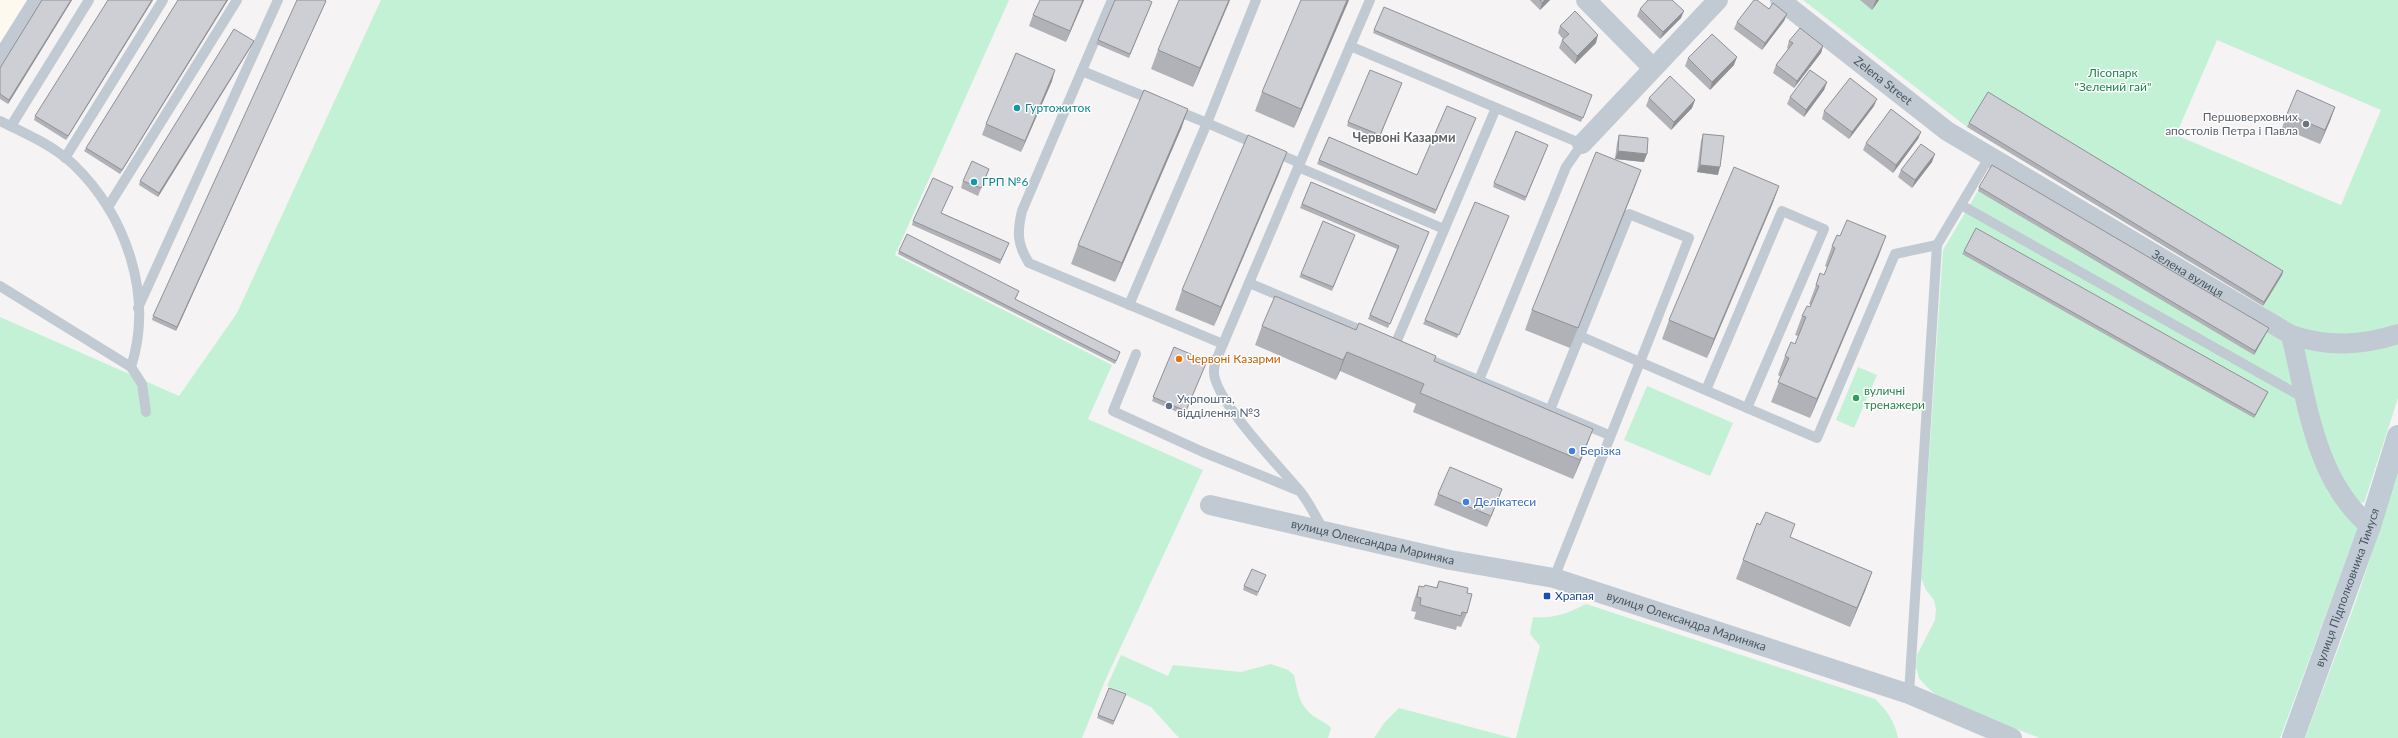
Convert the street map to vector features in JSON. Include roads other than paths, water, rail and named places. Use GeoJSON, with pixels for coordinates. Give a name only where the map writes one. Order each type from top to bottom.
{"type":"FeatureCollection","features":[{"type":"Feature","properties":{"kind":"main road","name":"вулиця Підполковника Тимуся"},"geometry":{"type":"LineString","coordinates":[[2293,738],[2370,526],[2398,436]]}},
{"type":"Feature","properties":{"kind":"street"},"geometry":{"type":"LineString","coordinates":[[0,62],[39,0]]}},
{"type":"Feature","properties":{"kind":"street"},"geometry":{"type":"LineString","coordinates":[[1586,0],[1652,67]]}},
{"type":"Feature","properties":{"kind":"street"},"geometry":{"type":"LineString","coordinates":[[1582,144],[1652,67],[1718,0]]}},
{"type":"Feature","properties":{"kind":"street","name":"Zelena Street"},"geometry":{"type":"LineString","coordinates":[[1780,0],[1947,131],[1990,156]]}},
{"type":"Feature","properties":{"kind":"street","name":"Зелена вулиця"},"geometry":{"type":"LineString","coordinates":[[1990,156],[2290,335],[2333,345],[2363,343],[2398,334]]}},
{"type":"Feature","properties":{"kind":"street"},"geometry":{"type":"LineString","coordinates":[[2290,335],[2320,453],[2345,501],[2354,513],[2370,526]]}},
{"type":"Feature","properties":{"kind":"street","name":"вулиця Олександра Мариняка"},"geometry":{"type":"LineString","coordinates":[[1210,505],[1323,529],[1450,560],[1554,578],[1909,694],[2012,738]]}},
{"type":"Feature","properties":{"kind":"lane"},"geometry":{"type":"LineString","coordinates":[[10,126],[89,0]]}},
{"type":"Feature","properties":{"kind":"lane"},"geometry":{"type":"LineString","coordinates":[[65,158],[163,0]]}},
{"type":"Feature","properties":{"kind":"lane"},"geometry":{"type":"LineString","coordinates":[[108,207],[237,0]]}},
{"type":"Feature","properties":{"kind":"lane"},"geometry":{"type":"LineString","coordinates":[[138,308],[278,0]]}},
{"type":"Feature","properties":{"kind":"lane"},"geometry":{"type":"LineString","coordinates":[[1112,0],[1022,211],[1018,232],[1019,245],[1029,263],[1223,344]]}},
{"type":"Feature","properties":{"kind":"lane"},"geometry":{"type":"LineString","coordinates":[[1129,305],[1207,123],[1256,0]]}},
{"type":"Feature","properties":{"kind":"lane"},"geometry":{"type":"LineString","coordinates":[[1323,529],[1300,491],[1261,448],[1234,413],[1220,389],[1213,370],[1370,0]]}},
{"type":"Feature","properties":{"kind":"lane"},"geometry":{"type":"LineString","coordinates":[[1350,46],[1582,144],[1566,167],[1479,380]]}},
{"type":"Feature","properties":{"kind":"lane"},"geometry":{"type":"LineString","coordinates":[[1082,70],[1207,123],[1444,229]]}},
{"type":"Feature","properties":{"kind":"lane"},"geometry":{"type":"LineString","coordinates":[[1395,345],[1496,108]]}},
{"type":"Feature","properties":{"kind":"lane"},"geometry":{"type":"LineString","coordinates":[[0,121],[43,142],[65,158],[97,190],[116,220],[130,254],[137,289],[138,325],[131,367]]}},
{"type":"Feature","properties":{"kind":"lane"},"geometry":{"type":"LineString","coordinates":[[1909,694],[1937,245],[1990,156]]}},
{"type":"Feature","properties":{"kind":"lane"},"geometry":{"type":"LineString","coordinates":[[1961,205],[2306,399]]}},
{"type":"Feature","properties":{"kind":"lane"},"geometry":{"type":"LineString","coordinates":[[1706,390],[1782,211],[1824,229],[1747,408]]}},
{"type":"Feature","properties":{"kind":"lane"},"geometry":{"type":"LineString","coordinates":[[1550,410],[1629,214],[1689,238],[1609,436],[1554,578]]}},
{"type":"Feature","properties":{"kind":"lane"},"geometry":{"type":"LineString","coordinates":[[1580,336],[1817,438],[1895,254],[1937,245]]}},
{"type":"Feature","properties":{"kind":"lane"},"geometry":{"type":"LineString","coordinates":[[1249,283],[1609,436]]}},
{"type":"Feature","properties":{"kind":"lane"},"geometry":{"type":"LineString","coordinates":[[0,286],[131,367],[142,384],[146,412]]}},
{"type":"Feature","properties":{"kind":"lane"},"geometry":{"type":"LineString","coordinates":[[1136,354],[1113,411],[1203,452],[1300,491]]}},
{"type":"Feature","properties":{"kind":"place","name":"Гуртожиток"},"geometry":{"type":"Point","coordinates":[1017,108]}},
{"type":"Feature","properties":{"kind":"place","name":"Першоверховних апостолів Петра і Павла"},"geometry":{"type":"Point","coordinates":[2306,124]}},
{"type":"Feature","properties":{"kind":"place","name":"ГРП №6"},"geometry":{"type":"Point","coordinates":[974,182]}},
{"type":"Feature","properties":{"kind":"place","name":"Червоні Казарми"},"geometry":{"type":"Point","coordinates":[1179,359]}},
{"type":"Feature","properties":{"kind":"place","name":"вуличні тренажери"},"geometry":{"type":"Point","coordinates":[1856,398]}},
{"type":"Feature","properties":{"kind":"place","name":"Укрпошта, відділення №3"},"geometry":{"type":"Point","coordinates":[1169,406]}},
{"type":"Feature","properties":{"kind":"place","name":"Берізка"},"geometry":{"type":"Point","coordinates":[1572,451]}},
{"type":"Feature","properties":{"kind":"place","name":"Делікатеси"},"geometry":{"type":"Point","coordinates":[1466,502]}},
{"type":"Feature","properties":{"kind":"place","name":"Храпая"},"geometry":{"type":"Point","coordinates":[1547,596]}},
{"type":"Feature","properties":{"kind":"district","name":"Червоні Казарми"},"geometry":{"type":"Point","coordinates":[1404,137]}},
{"type":"Feature","properties":{"kind":"park label","name":"Лісопарк \"Зелений гай\""},"geometry":{"type":"Point","coordinates":[2113,80]}}]}
